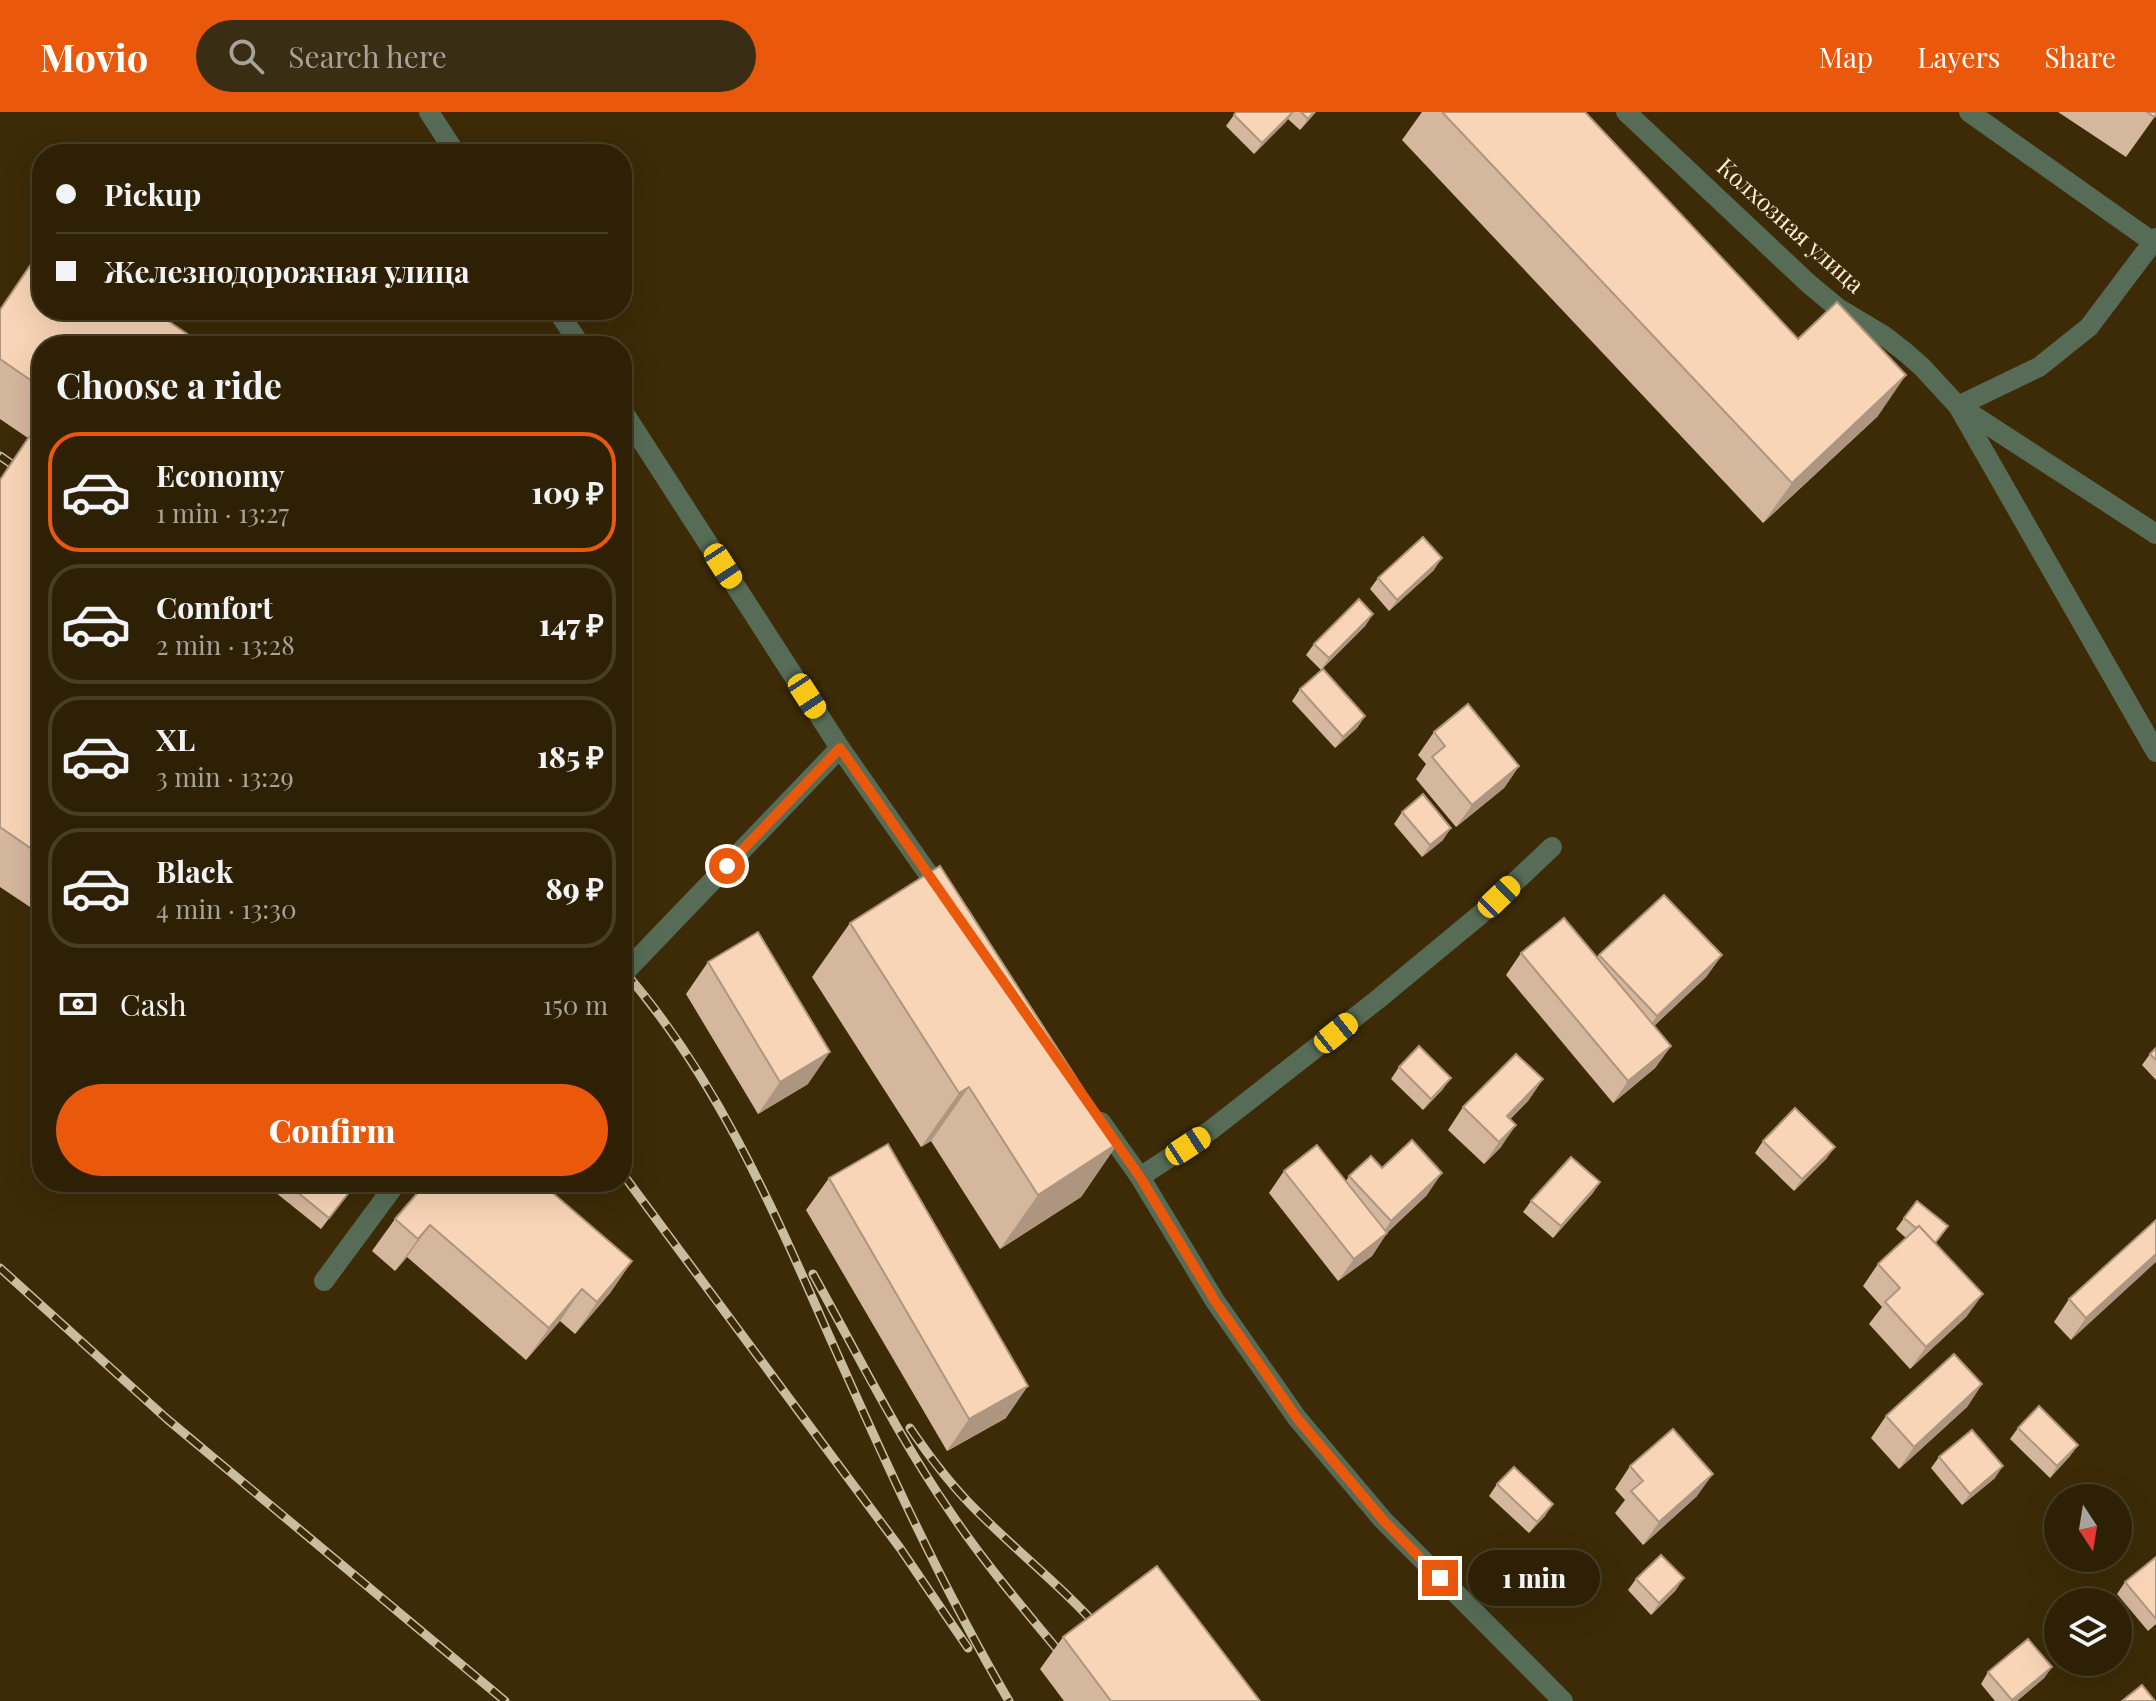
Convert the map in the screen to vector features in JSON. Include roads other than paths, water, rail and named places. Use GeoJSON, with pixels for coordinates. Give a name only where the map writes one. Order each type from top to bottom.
{"type":"FeatureCollection","features":[{"type":"Feature","properties":{"kind":"street"},"geometry":{"type":"LineString","coordinates":[[429,112],[450,144]]}},
{"type":"Feature","properties":{"kind":"street","name":"Колхозная улица"},"geometry":{"type":"LineString","coordinates":[[1626,112],[1809,284],[1838,308],[1905,352],[1958,406]]}},
{"type":"Feature","properties":{"kind":"street"},"geometry":{"type":"LineString","coordinates":[[1958,406],[2039,367],[2089,327],[2154,240],[1969,112]]}},
{"type":"Feature","properties":{"kind":"street"},"geometry":{"type":"LineString","coordinates":[[1958,406],[2156,534]]}},
{"type":"Feature","properties":{"kind":"street"},"geometry":{"type":"LineString","coordinates":[[1958,406],[2156,752]]}},
{"type":"Feature","properties":{"kind":"street"},"geometry":{"type":"LineString","coordinates":[[632,426],[840,748],[958,917]]}},
{"type":"Feature","properties":{"kind":"street"},"geometry":{"type":"LineString","coordinates":[[632,965],[840,748]]}},
{"type":"Feature","properties":{"kind":"street"},"geometry":{"type":"LineString","coordinates":[[1140,1177],[1211,1130],[1377,1000],[1481,914],[1552,847]]}},
{"type":"Feature","properties":{"kind":"street"},"geometry":{"type":"LineString","coordinates":[[1095,1112],[1140,1177],[1215,1301],[1297,1418],[1383,1520],[1563,1701]]}},
{"type":"Feature","properties":{"kind":"street"},"geometry":{"type":"LineString","coordinates":[[324,1281],[390,1192]]}},
{"type":"Feature","properties":{"kind":"railway"},"geometry":{"type":"LineString","coordinates":[[0,456],[32,478]]}},
{"type":"Feature","properties":{"kind":"railway"},"geometry":{"type":"LineString","coordinates":[[632,981],[685,1052],[738,1142],[913,1519],[1009,1701]]}},
{"type":"Feature","properties":{"kind":"railway"},"geometry":{"type":"LineString","coordinates":[[632,1186],[900,1548],[968,1648]]}},
{"type":"Feature","properties":{"kind":"railway"},"geometry":{"type":"LineString","coordinates":[[0,1268],[167,1419],[505,1701]]}},
{"type":"Feature","properties":{"kind":"railway"},"geometry":{"type":"LineString","coordinates":[[813,1274],[932,1485],[1004,1585],[1099,1701]]}},
{"type":"Feature","properties":{"kind":"railway"},"geometry":{"type":"LineString","coordinates":[[910,1428],[970,1504],[1104,1634]]}}]}
